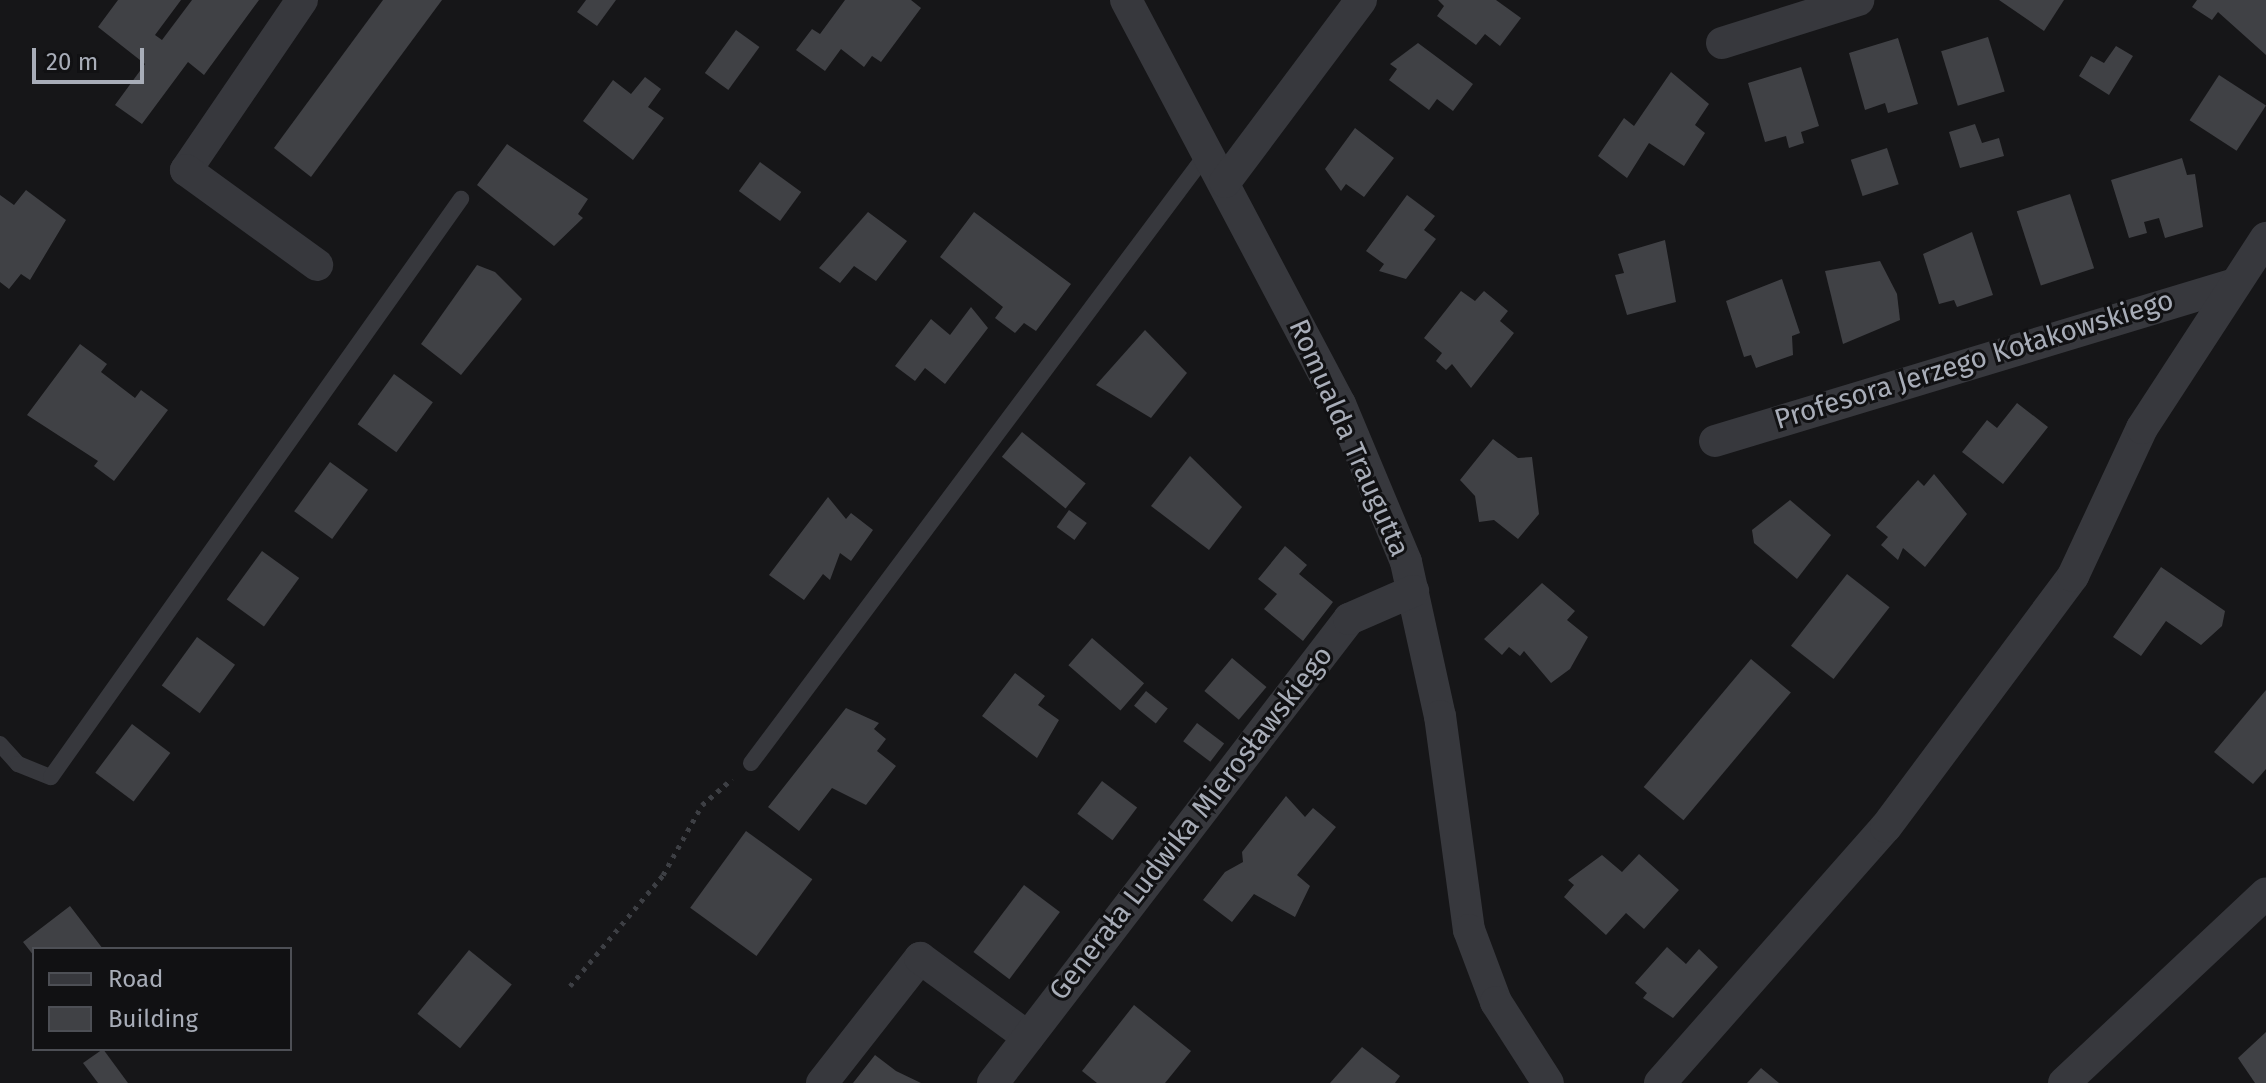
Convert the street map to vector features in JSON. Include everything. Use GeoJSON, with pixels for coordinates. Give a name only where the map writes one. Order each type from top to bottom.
{"type":"FeatureCollection","features":[{"type":"Feature","properties":{"kind":"street"},"geometry":{"type":"LineString","coordinates":[[302,0],[186,170],[317,265]]}},
{"type":"Feature","properties":{"kind":"street","name":"Romualda Traugutta"},"geometry":{"type":"LineString","coordinates":[[1126,0],[1340,404],[1413,591],[1440,716],[1469,930],[1496,1002],[1548,1083]]}},
{"type":"Feature","properties":{"kind":"street"},"geometry":{"type":"LineString","coordinates":[[1225,182],[1361,0]]}},
{"type":"Feature","properties":{"kind":"street"},"geometry":{"type":"LineString","coordinates":[[1722,43],[1858,0]]}},
{"type":"Feature","properties":{"kind":"street","name":"Profesora Jerzego Kołakowskiego"},"geometry":{"type":"LineString","coordinates":[[1660,1083],[1886,827],[2073,576],[2142,428],[2266,238]]}},
{"type":"Feature","properties":{"kind":"street","name":"Profesora Jerzego Kołakowskiego"},"geometry":{"type":"LineString","coordinates":[[1715,441],[2235,284]]}},
{"type":"Feature","properties":{"kind":"street","name":"Generała Ludwika Mierosławskiego"},"geometry":{"type":"LineString","coordinates":[[993,1083],[1349,619],[1413,591]]}},
{"type":"Feature","properties":{"kind":"street"},"geometry":{"type":"LineString","coordinates":[[2064,1083],[2266,893]]}},
{"type":"Feature","properties":{"kind":"street"},"geometry":{"type":"LineString","coordinates":[[822,1083],[920,958],[1028,1037]]}},
{"type":"Feature","properties":{"kind":"lane"},"geometry":{"type":"LineString","coordinates":[[751,763],[1208,152]]}},
{"type":"Feature","properties":{"kind":"lane"},"geometry":{"type":"LineString","coordinates":[[0,744],[18,764],[51,777],[461,199]]}},
{"type":"Feature","properties":{"kind":"path"},"geometry":{"type":"LineString","coordinates":[[570,986],[663,875],[702,805],[751,763]]}},
{"type":"Feature","properties":{"kind":"building"},"geometry":{"type":"Polygon","coordinates":[[[118,0],[181,0],[155,35],[162,40],[192,0],[259,0],[204,75],[188,62],[142,124],[115,105],[145,64],[98,27],[118,0]]]}},
{"type":"Feature","properties":{"kind":"building"},"geometry":{"type":"Polygon","coordinates":[[[383,0],[442,0],[311,177],[274,148],[383,0]]]}},
{"type":"Feature","properties":{"kind":"building"},"geometry":{"type":"Polygon","coordinates":[[[586,0],[616,0],[597,26],[577,12],[586,0]]]}},
{"type":"Feature","properties":{"kind":"building"},"geometry":{"type":"Polygon","coordinates":[[[845,0],[911,0],[921,8],[881,62],[872,56],[864,67],[841,49],[825,71],[796,50],[812,29],[820,34],[845,0]]]}},
{"type":"Feature","properties":{"kind":"building"},"geometry":{"type":"Polygon","coordinates":[[[1438,0],[1496,0],[1521,18],[1500,46],[1485,34],[1476,45],[1437,16],[1444,6],[1438,0]]]}},
{"type":"Feature","properties":{"kind":"building"},"geometry":{"type":"Polygon","coordinates":[[[1999,0],[2064,0],[2044,31],[1999,0]]]}},
{"type":"Feature","properties":{"kind":"building"},"geometry":{"type":"Polygon","coordinates":[[[2197,0],[2266,0],[2266,55],[2218,12],[2212,20],[2192,7],[2197,0]]]}},
{"type":"Feature","properties":{"kind":"building"},"geometry":{"type":"Polygon","coordinates":[[[736,30],[759,47],[728,90],[705,73],[736,30]]]}},
{"type":"Feature","properties":{"kind":"building"},"geometry":{"type":"Polygon","coordinates":[[[1988,37],[2005,92],[1958,106],[1941,51],[1988,37]]]}},
{"type":"Feature","properties":{"kind":"building"},"geometry":{"type":"Polygon","coordinates":[[[1898,38],[1918,104],[1888,113],[1885,103],[1865,110],[1849,53],[1898,38]]]}},
{"type":"Feature","properties":{"kind":"building"},"geometry":{"type":"Polygon","coordinates":[[[1418,43],[1473,84],[1453,111],[1437,99],[1429,110],[1389,80],[1397,69],[1390,64],[1418,43]]]}},
{"type":"Feature","properties":{"kind":"building"},"geometry":{"type":"Polygon","coordinates":[[[2116,46],[2133,56],[2109,95],[2079,76],[2091,56],[2104,63],[2116,46]]]}},
{"type":"Feature","properties":{"kind":"building"},"geometry":{"type":"Polygon","coordinates":[[[1801,67],[1819,126],[1801,132],[1804,143],[1789,148],[1786,136],[1765,142],[1748,83],[1801,67]]]}},
{"type":"Feature","properties":{"kind":"building"},"geometry":{"type":"Polygon","coordinates":[[[1671,72],[1709,104],[1695,125],[1705,133],[1684,166],[1649,143],[1627,178],[1598,156],[1624,118],[1634,126],[1671,72]]]}},
{"type":"Feature","properties":{"kind":"building"},"geometry":{"type":"Polygon","coordinates":[[[2219,75],[2266,105],[2237,151],[2190,120],[2219,75]]]}},
{"type":"Feature","properties":{"kind":"building"},"geometry":{"type":"Polygon","coordinates":[[[645,77],[661,89],[648,107],[664,118],[633,160],[583,121],[613,80],[631,94],[645,77]]]}},
{"type":"Feature","properties":{"kind":"building"},"geometry":{"type":"Polygon","coordinates":[[[1975,124],[1982,143],[1999,138],[2004,156],[1960,168],[1949,132],[1975,124]]]}},
{"type":"Feature","properties":{"kind":"building"},"geometry":{"type":"Polygon","coordinates":[[[1355,128],[1394,158],[1364,197],[1346,184],[1341,191],[1325,169],[1355,128]]]}},
{"type":"Feature","properties":{"kind":"building"},"geometry":{"type":"Polygon","coordinates":[[[507,144],[588,199],[578,214],[583,218],[554,246],[477,185],[507,144]]]}},
{"type":"Feature","properties":{"kind":"building"},"geometry":{"type":"Polygon","coordinates":[[[1887,148],[1899,184],[1863,196],[1851,160],[1887,148]]]}},
{"type":"Feature","properties":{"kind":"building"},"geometry":{"type":"Polygon","coordinates":[[[2182,158],[2187,175],[2195,174],[2203,227],[2165,238],[2159,218],[2144,222],[2147,233],[2129,238],[2111,180],[2182,158]]]}},
{"type":"Feature","properties":{"kind":"building"},"geometry":{"type":"Polygon","coordinates":[[[760,162],[801,192],[780,221],[739,191],[760,162]]]}},
{"type":"Feature","properties":{"kind":"building"},"geometry":{"type":"Polygon","coordinates":[[[26,190],[66,220],[30,280],[21,274],[9,289],[0,282],[0,195],[14,205],[26,190]]]}},
{"type":"Feature","properties":{"kind":"building"},"geometry":{"type":"Polygon","coordinates":[[[2070,194],[2094,268],[2041,285],[2017,211],[2070,194]]]}},
{"type":"Feature","properties":{"kind":"building"},"geometry":{"type":"Polygon","coordinates":[[[1407,195],[1435,216],[1424,230],[1436,239],[1406,279],[1379,271],[1384,264],[1366,251],[1407,195]]]}},
{"type":"Feature","properties":{"kind":"building"},"geometry":{"type":"Polygon","coordinates":[[[868,212],[907,241],[876,281],[854,266],[840,283],[819,268],[868,212]]]}},
{"type":"Feature","properties":{"kind":"building"},"geometry":{"type":"Polygon","coordinates":[[[974,212],[1071,284],[1036,331],[1024,323],[1015,333],[995,318],[1003,307],[940,257],[974,212]]]}},
{"type":"Feature","properties":{"kind":"building"},"geometry":{"type":"Polygon","coordinates":[[[1972,232],[1993,295],[1957,307],[1954,300],[1939,304],[1923,254],[1972,232]]]}},
{"type":"Feature","properties":{"kind":"building"},"geometry":{"type":"Polygon","coordinates":[[[1665,240],[1676,302],[1627,315],[1615,275],[1624,273],[1618,254],[1665,240]]]}},
{"type":"Feature","properties":{"kind":"building"},"geometry":{"type":"Polygon","coordinates":[[[1880,261],[1897,294],[1900,320],[1843,344],[1825,271],[1880,261]]]}},
{"type":"Feature","properties":{"kind":"building"},"geometry":{"type":"Polygon","coordinates":[[[477,265],[495,272],[522,299],[461,375],[421,344],[477,265]]]}},
{"type":"Feature","properties":{"kind":"building"},"geometry":{"type":"Polygon","coordinates":[[[1782,279],[1800,333],[1792,336],[1793,355],[1756,368],[1751,355],[1744,357],[1726,301],[1782,279]]]}},
{"type":"Feature","properties":{"kind":"building"},"geometry":{"type":"Polygon","coordinates":[[[1461,291],[1475,301],[1484,291],[1508,311],[1500,321],[1514,333],[1471,388],[1452,364],[1446,370],[1436,361],[1442,353],[1424,338],[1461,291]]]}},
{"type":"Feature","properties":{"kind":"building"},"geometry":{"type":"Polygon","coordinates":[[[971,307],[988,328],[945,384],[925,368],[915,381],[895,366],[931,319],[950,335],[971,307]]]}},
{"type":"Feature","properties":{"kind":"building"},"geometry":{"type":"Polygon","coordinates":[[[1145,330],[1187,373],[1151,418],[1096,385],[1145,330]]]}},
{"type":"Feature","properties":{"kind":"building"},"geometry":{"type":"Polygon","coordinates":[[[80,344],[107,364],[101,372],[135,398],[141,390],[168,410],[114,481],[94,466],[98,461],[27,415],[80,344]]]}},
{"type":"Feature","properties":{"kind":"building"},"geometry":{"type":"Polygon","coordinates":[[[394,374],[433,402],[396,452],[358,424],[394,374]]]}},
{"type":"Feature","properties":{"kind":"building"},"geometry":{"type":"Polygon","coordinates":[[[2017,403],[2048,427],[2003,484],[1962,452],[1987,420],[1997,428],[2017,403]]]}},
{"type":"Feature","properties":{"kind":"building"},"geometry":{"type":"Polygon","coordinates":[[[1022,432],[1086,484],[1066,508],[1002,457],[1022,432]]]}},
{"type":"Feature","properties":{"kind":"building"},"geometry":{"type":"Polygon","coordinates":[[[1493,439],[1518,458],[1532,457],[1539,514],[1518,539],[1494,520],[1479,522],[1475,496],[1460,480],[1493,439]]]}},
{"type":"Feature","properties":{"kind":"building"},"geometry":{"type":"Polygon","coordinates":[[[1190,456],[1242,507],[1209,550],[1151,506],[1190,456]]]}},
{"type":"Feature","properties":{"kind":"building"},"geometry":{"type":"Polygon","coordinates":[[[330,462],[368,490],[332,539],[294,511],[330,462]]]}},
{"type":"Feature","properties":{"kind":"building"},"geometry":{"type":"Polygon","coordinates":[[[1934,474],[1967,514],[1925,567],[1903,548],[1898,560],[1881,545],[1888,537],[1876,527],[1918,480],[1924,486],[1934,474]]]}},
{"type":"Feature","properties":{"kind":"building"},"geometry":{"type":"Polygon","coordinates":[[[828,497],[846,519],[851,513],[873,530],[851,561],[840,553],[830,580],[823,574],[804,600],[769,575],[828,497]]]}},
{"type":"Feature","properties":{"kind":"building"},"geometry":{"type":"Polygon","coordinates":[[[1790,500],[1831,535],[1797,579],[1754,543],[1752,530],[1790,500]]]}},
{"type":"Feature","properties":{"kind":"building"},"geometry":{"type":"Polygon","coordinates":[[[1069,510],[1087,523],[1074,540],[1057,527],[1069,510]]]}},
{"type":"Feature","properties":{"kind":"building"},"geometry":{"type":"Polygon","coordinates":[[[1285,546],[1307,565],[1299,574],[1333,602],[1303,641],[1264,609],[1277,594],[1258,579],[1285,546]]]}},
{"type":"Feature","properties":{"kind":"building"},"geometry":{"type":"Polygon","coordinates":[[[262,551],[299,578],[264,627],[227,600],[262,551]]]}},
{"type":"Feature","properties":{"kind":"building"},"geometry":{"type":"Polygon","coordinates":[[[2161,567],[2225,611],[2222,626],[2201,645],[2166,621],[2141,656],[2113,637],[2161,567]]]}},
{"type":"Feature","properties":{"kind":"building"},"geometry":{"type":"Polygon","coordinates":[[[1847,574],[1890,607],[1834,679],[1791,646],[1847,574]]]}},
{"type":"Feature","properties":{"kind":"building"},"geometry":{"type":"Polygon","coordinates":[[[1542,583],[1575,611],[1567,620],[1588,637],[1570,669],[1551,683],[1524,651],[1520,656],[1509,647],[1502,655],[1484,639],[1542,583]]]}},
{"type":"Feature","properties":{"kind":"building"},"geometry":{"type":"Polygon","coordinates":[[[197,637],[235,665],[200,713],[162,686],[197,637]]]}},
{"type":"Feature","properties":{"kind":"building"},"geometry":{"type":"Polygon","coordinates":[[[1092,638],[1144,683],[1120,710],[1068,665],[1092,638]]]}},
{"type":"Feature","properties":{"kind":"building"},"geometry":{"type":"Polygon","coordinates":[[[1232,658],[1266,687],[1239,720],[1204,691],[1232,658]]]}},
{"type":"Feature","properties":{"kind":"building"},"geometry":{"type":"Polygon","coordinates":[[[1751,659],[1791,692],[1683,820],[1644,787],[1751,659]]]}},
{"type":"Feature","properties":{"kind":"building"},"geometry":{"type":"Polygon","coordinates":[[[1015,673],[1045,696],[1038,705],[1059,720],[1037,758],[982,716],[1015,673]]]}},
{"type":"Feature","properties":{"kind":"building"},"geometry":{"type":"Polygon","coordinates":[[[2266,690],[2266,769],[2253,784],[2214,752],[2266,690]]]}},
{"type":"Feature","properties":{"kind":"building"},"geometry":{"type":"Polygon","coordinates":[[[1146,691],[1168,709],[1156,723],[1134,706],[1146,691]]]}},
{"type":"Feature","properties":{"kind":"building"},"geometry":{"type":"Polygon","coordinates":[[[846,708],[879,723],[874,729],[886,739],[877,751],[896,766],[866,805],[832,788],[799,831],[768,807],[846,708]]]}},
{"type":"Feature","properties":{"kind":"building"},"geometry":{"type":"Polygon","coordinates":[[[1197,723],[1224,743],[1210,762],[1183,741],[1197,723]]]}},
{"type":"Feature","properties":{"kind":"building"},"geometry":{"type":"Polygon","coordinates":[[[132,724],[170,753],[134,802],[95,773],[132,724]]]}},
{"type":"Feature","properties":{"kind":"building"},"geometry":{"type":"Polygon","coordinates":[[[1102,781],[1137,807],[1112,840],[1077,814],[1102,781]]]}},
{"type":"Feature","properties":{"kind":"building"},"geometry":{"type":"Polygon","coordinates":[[[1286,796],[1305,817],[1313,808],[1336,827],[1297,875],[1310,886],[1295,917],[1254,894],[1232,922],[1203,900],[1225,872],[1243,862],[1242,852],[1286,796]]]}},
{"type":"Feature","properties":{"kind":"building"},"geometry":{"type":"Polygon","coordinates":[[[746,831],[812,879],[756,956],[690,908],[746,831]]]}},
{"type":"Feature","properties":{"kind":"building"},"geometry":{"type":"Polygon","coordinates":[[[1639,854],[1679,890],[1644,929],[1626,913],[1606,935],[1564,897],[1574,885],[1568,880],[1602,855],[1622,872],[1639,854]]]}},
{"type":"Feature","properties":{"kind":"building"},"geometry":{"type":"Polygon","coordinates":[[[1024,885],[1060,912],[1009,979],[973,952],[1024,885]]]}},
{"type":"Feature","properties":{"kind":"building"},"geometry":{"type":"Polygon","coordinates":[[[70,906],[101,947],[32,947],[32,953],[23,942],[70,906]]]}},
{"type":"Feature","properties":{"kind":"building"},"geometry":{"type":"Polygon","coordinates":[[[1667,947],[1686,964],[1699,949],[1718,967],[1673,1018],[1643,998],[1647,993],[1635,983],[1667,947]]]}},
{"type":"Feature","properties":{"kind":"building"},"geometry":{"type":"Polygon","coordinates":[[[469,950],[512,985],[460,1048],[417,1014],[469,950]]]}},
{"type":"Feature","properties":{"kind":"building"},"geometry":{"type":"Polygon","coordinates":[[[1134,1005],[1191,1051],[1165,1083],[1097,1083],[1082,1071],[1134,1005]]]}},
{"type":"Feature","properties":{"kind":"building"},"geometry":{"type":"Polygon","coordinates":[[[2266,1032],[2266,1083],[2255,1083],[2238,1058],[2266,1032]]]}},
{"type":"Feature","properties":{"kind":"building"},"geometry":{"type":"Polygon","coordinates":[[[1362,1047],[1400,1076],[1395,1083],[1330,1083],[1362,1047]]]}},
{"type":"Feature","properties":{"kind":"building"},"geometry":{"type":"Polygon","coordinates":[[[104,1051],[128,1083],[98,1083],[83,1063],[104,1051]]]}},
{"type":"Feature","properties":{"kind":"building"},"geometry":{"type":"Polygon","coordinates":[[[875,1055],[896,1071],[921,1083],[853,1083],[875,1055]]]}},
{"type":"Feature","properties":{"kind":"building"},"geometry":{"type":"Polygon","coordinates":[[[1761,1068],[1779,1083],[1747,1083],[1761,1068]]]}}]}
